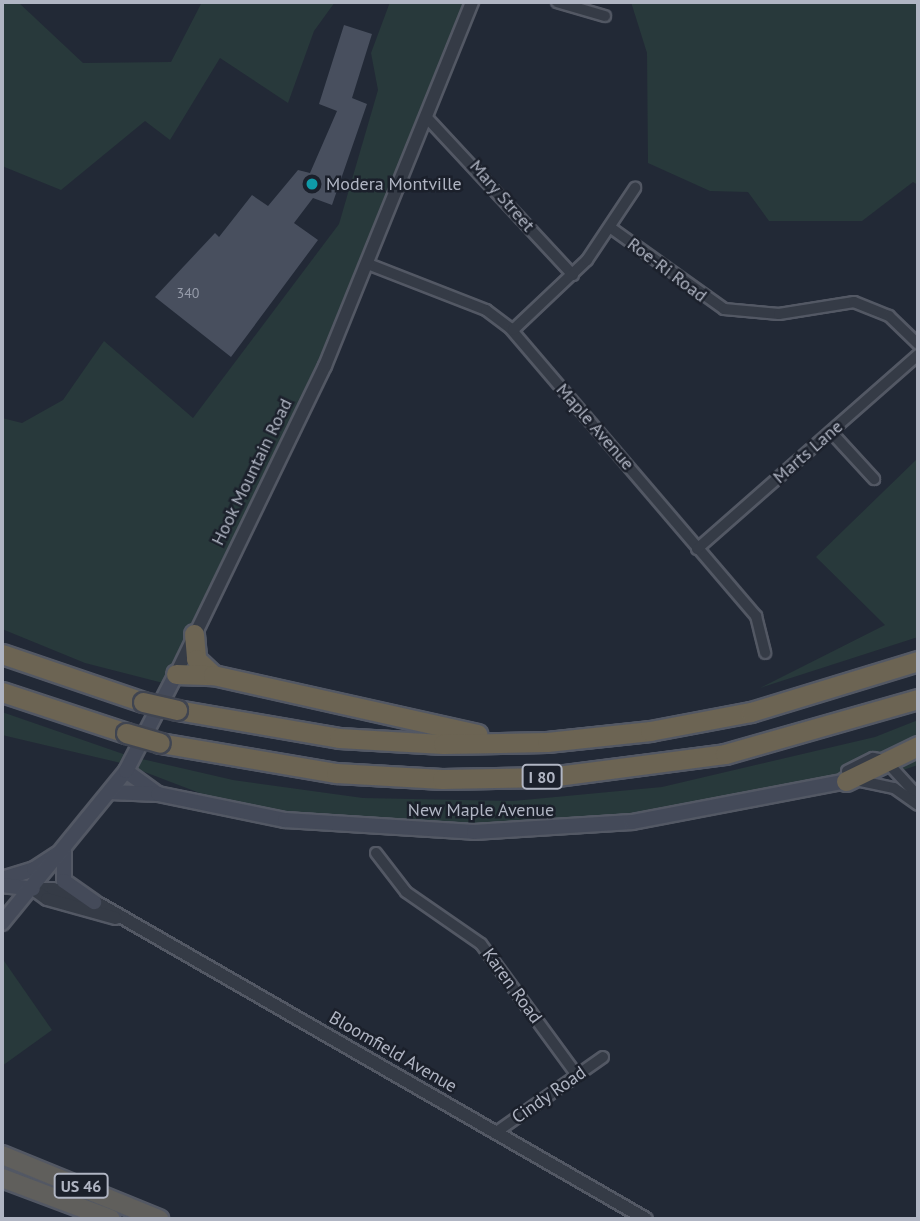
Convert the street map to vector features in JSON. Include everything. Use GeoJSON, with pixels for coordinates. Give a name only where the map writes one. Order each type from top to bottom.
{"type":"FeatureCollection","features":[{"type":"Feature","properties":{"kind":"highway"},"geometry":{"type":"LineString","coordinates":[[194,634],[196,659],[214,675]]}},
{"type":"Feature","properties":{"kind":"highway","name":"I 80"},"geometry":{"type":"LineString","coordinates":[[2,654],[144,702],[177,710],[374,741],[478,744],[581,740],[751,712],[918,661]]}},
{"type":"Feature","properties":{"kind":"highway"},"geometry":{"type":"LineString","coordinates":[[176,674],[214,675],[442,729],[581,740]]}},
{"type":"Feature","properties":{"kind":"highway","name":"I 80"},"geometry":{"type":"LineString","coordinates":[[2,692],[160,743],[336,774],[442,779],[549,777],[725,754],[918,699]]}},
{"type":"Feature","properties":{"kind":"highway"},"geometry":{"type":"LineString","coordinates":[[846,781],[891,763],[918,746]]}},
{"type":"Feature","properties":{"kind":"highway","name":"US 46"},"geometry":{"type":"LineString","coordinates":[[2,1155],[159,1219]]}},
{"type":"Feature","properties":{"kind":"highway","name":"US 46"},"geometry":{"type":"LineString","coordinates":[[2,1178],[111,1219]]}},
{"type":"Feature","properties":{"kind":"main road","name":"Hook Mountain Road"},"geometry":{"type":"LineString","coordinates":[[2,923],[65,850],[126,771],[176,674]]}},
{"type":"Feature","properties":{"kind":"main road","name":"New Maple Avenue"},"geometry":{"type":"LineString","coordinates":[[126,771],[158,794]]}},
{"type":"Feature","properties":{"kind":"main road","name":"New Maple Avenue"},"geometry":{"type":"LineString","coordinates":[[110,792],[158,794],[285,820],[474,832],[632,822],[846,781]]}},
{"type":"Feature","properties":{"kind":"main road"},"geometry":{"type":"LineString","coordinates":[[2,879],[34,869],[65,850]]}},
{"type":"Feature","properties":{"kind":"main road"},"geometry":{"type":"LineString","coordinates":[[65,850],[64,881],[94,902]]}},
{"type":"Feature","properties":{"kind":"main road","name":"Bloomfield Avenue"},"geometry":{"type":"LineString","coordinates":[[2,885],[33,889]]}},
{"type":"Feature","properties":{"kind":"street","name":"Hook Mountain Road"},"geometry":{"type":"LineString","coordinates":[[176,674],[287,448],[368,264],[428,119],[472,2]]}},
{"type":"Feature","properties":{"kind":"street"},"geometry":{"type":"LineString","coordinates":[[556,2],[605,16]]}},
{"type":"Feature","properties":{"kind":"street","name":"Mary Street"},"geometry":{"type":"LineString","coordinates":[[428,119],[573,275]]}},
{"type":"Feature","properties":{"kind":"street"},"geometry":{"type":"LineString","coordinates":[[513,330],[573,275],[611,228],[635,188]]}},
{"type":"Feature","properties":{"kind":"street","name":"Roe-Ri Road"},"geometry":{"type":"LineString","coordinates":[[611,228],[724,309],[761,315],[854,302],[889,316],[918,344]]}},
{"type":"Feature","properties":{"kind":"street","name":"Maple Avenue"},"geometry":{"type":"LineString","coordinates":[[368,264],[486,310],[513,330],[762,625],[765,653]]}},
{"type":"Feature","properties":{"kind":"street","name":"Marts Lane"},"geometry":{"type":"LineString","coordinates":[[697,549],[918,355]]}},
{"type":"Feature","properties":{"kind":"street"},"geometry":{"type":"LineString","coordinates":[[831,432],[874,479]]}},
{"type":"Feature","properties":{"kind":"street","name":"New Maple Avenue"},"geometry":{"type":"LineString","coordinates":[[803,790],[866,760],[891,763]]}},
{"type":"Feature","properties":{"kind":"street"},"geometry":{"type":"LineString","coordinates":[[891,763],[918,796]]}},
{"type":"Feature","properties":{"kind":"street"},"geometry":{"type":"LineString","coordinates":[[846,781],[885,784],[918,805]]}},
{"type":"Feature","properties":{"kind":"street","name":"Karen Road"},"geometry":{"type":"LineString","coordinates":[[376,853],[406,892],[481,944],[577,1074]]}},
{"type":"Feature","properties":{"kind":"street","name":"Bloomfield Avenue"},"geometry":{"type":"LineString","coordinates":[[33,889],[53,889],[94,902],[119,919],[646,1219]]}},
{"type":"Feature","properties":{"kind":"street","name":"Bloomfield Avenue"},"geometry":{"type":"LineString","coordinates":[[33,889],[47,899],[119,919]]}},
{"type":"Feature","properties":{"kind":"street","name":"Cindy Road"},"geometry":{"type":"LineString","coordinates":[[495,1133],[603,1057]]}},
{"type":"Feature","properties":{"kind":"shaded area"},"geometry":{"type":"Polygon","coordinates":[[[2,2],[18,2],[83,63],[171,62],[202,2],[335,2],[314,31],[288,103],[220,58],[170,140],[145,121],[61,190],[2,166],[2,2]]]}},
{"type":"Feature","properties":{"kind":"shaded area"},"geometry":{"type":"Polygon","coordinates":[[[390,2],[470,2],[323,378],[171,685],[85,663],[2,629],[2,418],[22,423],[63,400],[104,341],[193,418],[339,224],[378,90],[371,53],[390,2]]]}},
{"type":"Feature","properties":{"kind":"shaded area"},"geometry":{"type":"Polygon","coordinates":[[[631,2],[918,2],[918,185],[913,182],[862,221],[769,221],[748,192],[710,191],[648,163],[647,53],[631,2]]]}},
{"type":"Feature","properties":{"kind":"shaded area"},"geometry":{"type":"Polygon","coordinates":[[[918,458],[918,637],[760,688],[885,625],[816,557],[918,458]]]}},
{"type":"Feature","properties":{"kind":"shaded area"},"geometry":{"type":"Polygon","coordinates":[[[2,712],[129,756],[233,780],[363,798],[513,801],[662,787],[875,737],[918,720],[918,765],[858,785],[707,811],[472,833],[260,816],[121,763],[2,735],[2,712]]]}},
{"type":"Feature","properties":{"kind":"shaded area"},"geometry":{"type":"Polygon","coordinates":[[[2,958],[52,1030],[2,1066],[2,958]]]}},
{"type":"Feature","properties":{"kind":"building","name":"Modera Montville"},"geometry":{"type":"Polygon","coordinates":[[[344,25],[372,34],[352,98],[367,104],[332,205],[313,198],[294,223],[318,240],[231,357],[155,297],[215,233],[219,237],[252,195],[268,206],[298,170],[310,173],[337,111],[319,104],[344,25]]]}},
{"type":"Feature","properties":{"kind":"place","name":"Modera Montville"},"geometry":{"type":"Point","coordinates":[312,184]}}]}
